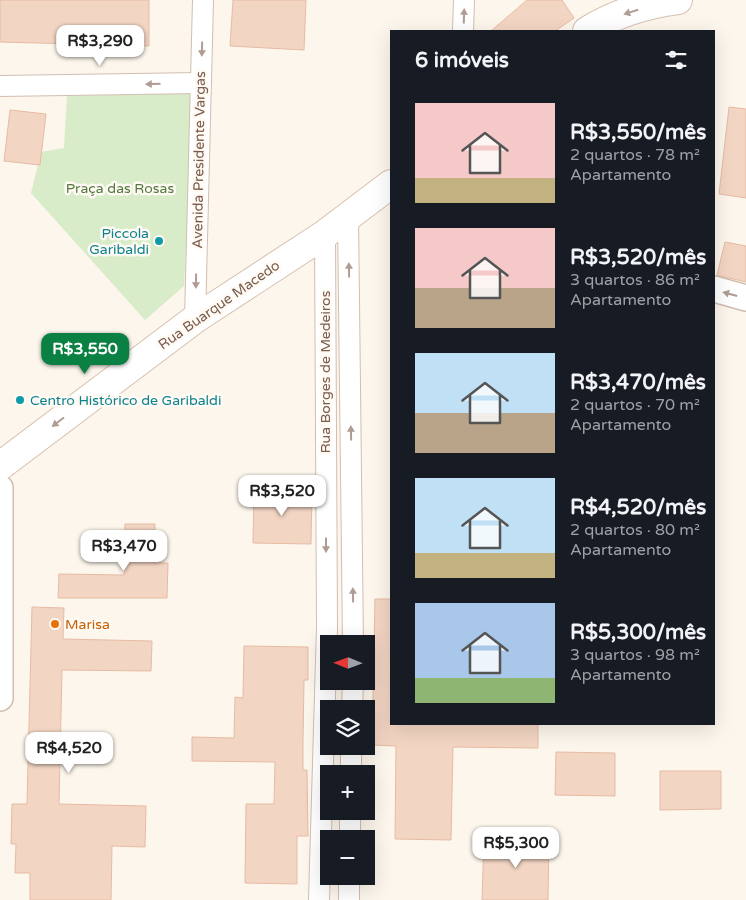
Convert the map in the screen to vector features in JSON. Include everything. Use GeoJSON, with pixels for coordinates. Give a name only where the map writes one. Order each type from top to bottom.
{"type":"FeatureCollection","features":[{"type":"Feature","properties":{"kind":"main road"},"geometry":{"type":"LineString","coordinates":[[589,30],[604,20],[660,2],[678,0]]}},
{"type":"Feature","properties":{"kind":"main road","name":"Rua Buarque Macedo"},"geometry":{"type":"LineString","coordinates":[[0,466],[195,319],[325,234],[390,185]]}},
{"type":"Feature","properties":{"kind":"street","name":"Avenida Presidente Vargas"},"geometry":{"type":"LineString","coordinates":[[195,319],[203,0]]}},
{"type":"Feature","properties":{"kind":"street"},"geometry":{"type":"LineString","coordinates":[[464,0],[464,30]]}},
{"type":"Feature","properties":{"kind":"street"},"geometry":{"type":"LineString","coordinates":[[0,86],[202,83]]}},
{"type":"Feature","properties":{"kind":"street","name":"Rua Borges de Medeiros"},"geometry":{"type":"LineString","coordinates":[[348,216],[353,635]]}},
{"type":"Feature","properties":{"kind":"street","name":"Rua Borges de Medeiros"},"geometry":{"type":"LineString","coordinates":[[319,900],[327,627],[325,234]]}},
{"type":"Feature","properties":{"kind":"street"},"geometry":{"type":"LineString","coordinates":[[715,289],[746,298]]}},
{"type":"Feature","properties":{"kind":"street"},"geometry":{"type":"LineString","coordinates":[[0,488],[0,698]]}},
{"type":"Feature","properties":{"kind":"street"},"geometry":{"type":"LineString","coordinates":[[327,627],[350,635]]}},
{"type":"Feature","properties":{"kind":"street"},"geometry":{"type":"LineString","coordinates":[[349,885],[349,900]]}},
{"type":"Feature","properties":{"kind":"green space","name":"Praça das Rosas"},"geometry":{"type":"Polygon","coordinates":[[[194,93],[184,286],[145,320],[31,193],[41,152],[64,148],[67,96],[194,93]]]}},
{"type":"Feature","properties":{"kind":"building"},"geometry":{"type":"Polygon","coordinates":[[[0,0],[149,0],[149,46],[0,42],[0,0]]]}},
{"type":"Feature","properties":{"kind":"building"},"geometry":{"type":"Polygon","coordinates":[[[233,0],[306,0],[304,50],[230,46],[233,0]]]}},
{"type":"Feature","properties":{"kind":"building"},"geometry":{"type":"Polygon","coordinates":[[[527,0],[562,0],[574,18],[556,30],[492,30],[527,0]]]}},
{"type":"Feature","properties":{"kind":"building"},"geometry":{"type":"Polygon","coordinates":[[[729,107],[746,109],[746,198],[719,194],[729,107]]]}},
{"type":"Feature","properties":{"kind":"building"},"geometry":{"type":"Polygon","coordinates":[[[10,110],[46,114],[40,165],[4,161],[10,110]]]}},
{"type":"Feature","properties":{"kind":"building"},"geometry":{"type":"Polygon","coordinates":[[[725,242],[746,246],[746,282],[717,275],[725,242]]]}},
{"type":"Feature","properties":{"kind":"building"},"geometry":{"type":"Polygon","coordinates":[[[254,491],[312,492],[311,544],[253,543],[254,491]]]}},
{"type":"Feature","properties":{"kind":"building"},"geometry":{"type":"Polygon","coordinates":[[[125,524],[155,524],[154,563],[168,563],[167,598],[58,598],[59,574],[124,575],[125,524]]]}},
{"type":"Feature","properties":{"kind":"building"},"geometry":{"type":"Polygon","coordinates":[[[375,599],[390,599],[390,725],[538,725],[538,748],[453,747],[451,840],[395,839],[396,746],[375,745],[375,700],[373,700],[373,690],[375,690],[375,599]]]}},
{"type":"Feature","properties":{"kind":"building"},"geometry":{"type":"Polygon","coordinates":[[[32,607],[64,608],[63,639],[152,641],[151,671],[62,670],[59,804],[146,806],[145,847],[112,846],[111,900],[30,900],[30,873],[15,873],[16,844],[11,844],[12,804],[27,804],[32,607]]]}},
{"type":"Feature","properties":{"kind":"building"},"geometry":{"type":"Polygon","coordinates":[[[244,646],[308,647],[308,680],[304,680],[303,770],[307,770],[308,836],[297,836],[297,884],[245,883],[246,804],[274,804],[275,762],[192,761],[192,737],[234,738],[235,697],[243,698],[244,646]]]}},
{"type":"Feature","properties":{"kind":"building"},"geometry":{"type":"Polygon","coordinates":[[[556,752],[615,753],[615,796],[555,795],[556,752]]]}},
{"type":"Feature","properties":{"kind":"building"},"geometry":{"type":"Polygon","coordinates":[[[660,771],[721,771],[721,809],[660,810],[660,771]]]}},
{"type":"Feature","properties":{"kind":"building"},"geometry":{"type":"Polygon","coordinates":[[[484,838],[549,839],[548,900],[482,900],[484,838]]]}},
{"type":"Feature","properties":{"kind":"place","name":"Piccola Garibaldi"},"geometry":{"type":"Point","coordinates":[159,241]}},
{"type":"Feature","properties":{"kind":"place","name":"Centro Histórico de Garibaldi"},"geometry":{"type":"Point","coordinates":[20,400]}},
{"type":"Feature","properties":{"kind":"place","name":"Marisa"},"geometry":{"type":"Point","coordinates":[55,624]}}]}
